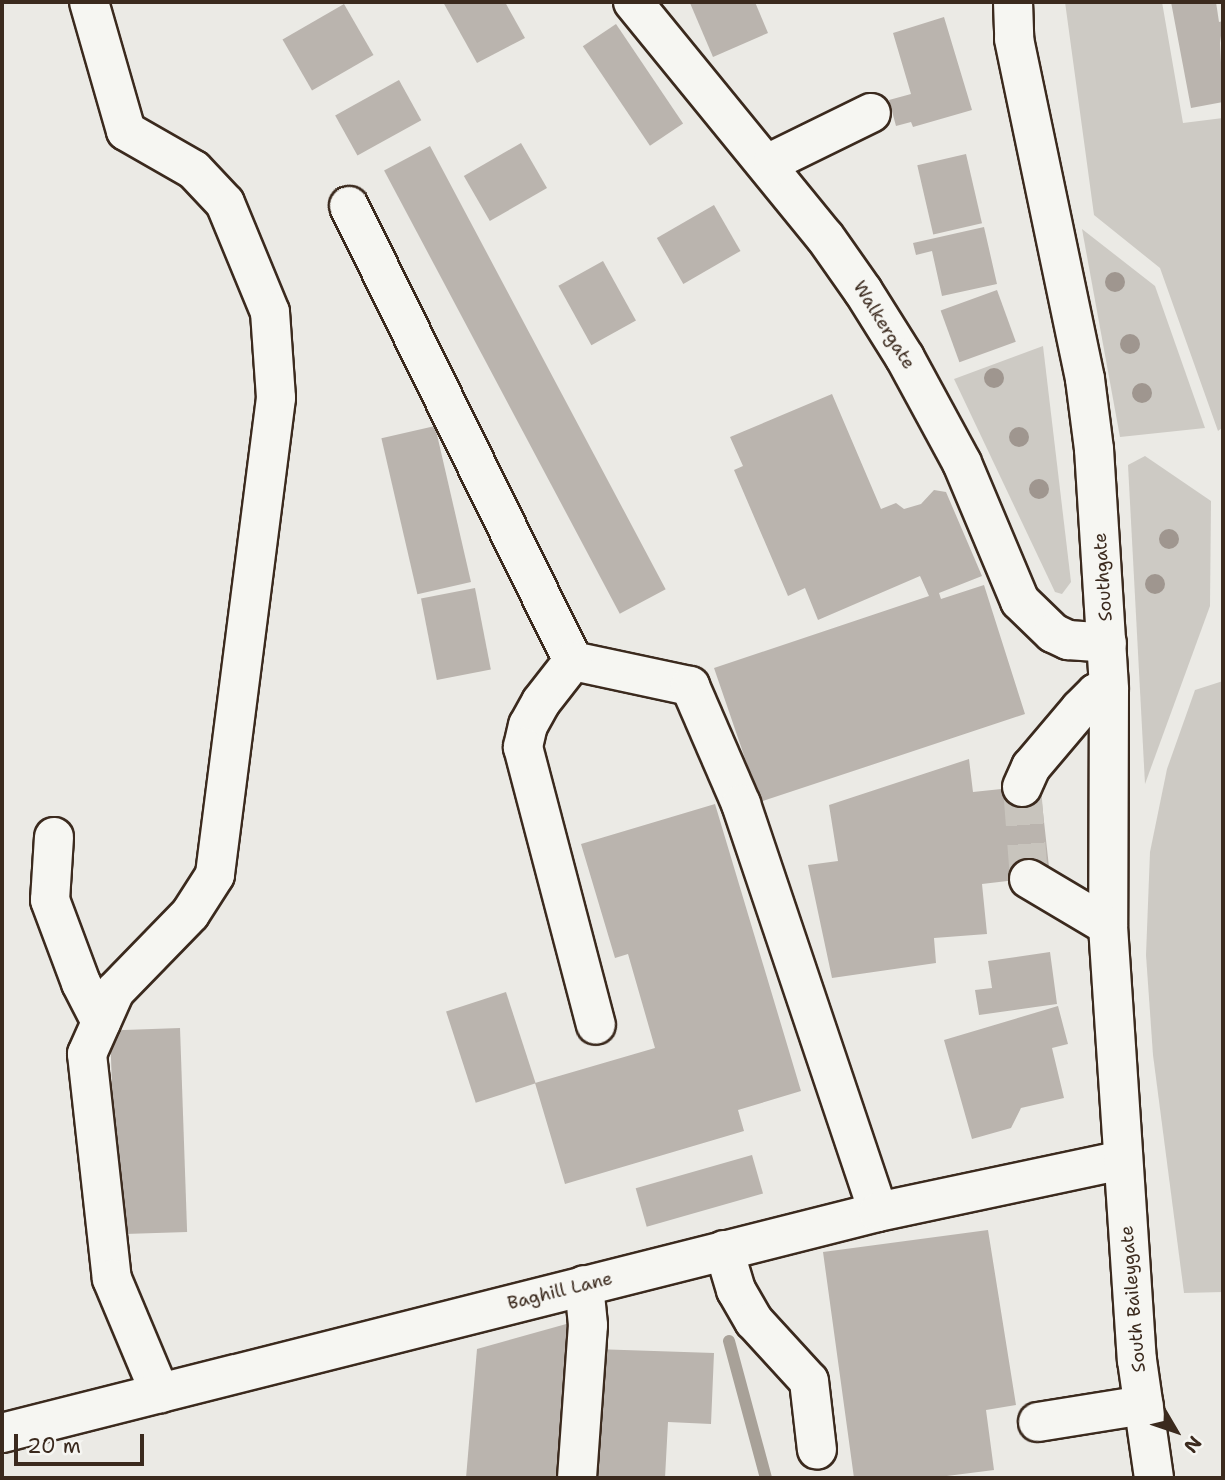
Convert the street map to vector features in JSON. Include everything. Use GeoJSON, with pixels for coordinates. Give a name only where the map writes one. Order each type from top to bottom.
{"type":"FeatureCollection","features":[{"type":"Feature","properties":{"kind":"main road"},"geometry":{"type":"LineString","coordinates":[[89,2],[126,131],[194,170],[225,203],[270,312],[276,398],[215,875],[190,914],[115,991],[88,1054],[111,1279],[160,1393]]}},
{"type":"Feature","properties":{"kind":"main road","name":"Walkergate"},"geometry":{"type":"LineString","coordinates":[[633,2],[825,237],[905,358],[961,463],[1020,601],[1040,623],[1061,636],[1107,643]]}},
{"type":"Feature","properties":{"kind":"main road","name":"Southgate"},"geometry":{"type":"LineString","coordinates":[[1013,2],[1014,39],[1092,420],[1109,690],[1108,926],[1122,1160]]}},
{"type":"Feature","properties":{"kind":"main road"},"geometry":{"type":"LineString","coordinates":[[769,168],[773,161],[871,113]]}},
{"type":"Feature","properties":{"kind":"main road"},"geometry":{"type":"LineString","coordinates":[[349,206],[573,661]]}},
{"type":"Feature","properties":{"kind":"main road"},"geometry":{"type":"LineString","coordinates":[[573,661],[541,702],[528,725],[523,747],[596,1025]]}},
{"type":"Feature","properties":{"kind":"main road"},"geometry":{"type":"LineString","coordinates":[[573,661],[690,686],[741,804],[878,1212]]}},
{"type":"Feature","properties":{"kind":"main road"},"geometry":{"type":"LineString","coordinates":[[1022,787],[1031,766],[1080,709],[1096,693],[1109,690]]}},
{"type":"Feature","properties":{"kind":"main road"},"geometry":{"type":"LineString","coordinates":[[54,837],[50,900],[80,983],[101,1022]]}},
{"type":"Feature","properties":{"kind":"main road"},"geometry":{"type":"LineString","coordinates":[[1029,879],[1108,926]]}},
{"type":"Feature","properties":{"kind":"main road","name":"Baghill Lane"},"geometry":{"type":"LineString","coordinates":[[2,1433],[878,1212],[1122,1160]]}},
{"type":"Feature","properties":{"kind":"main road","name":"South Baileygate"},"geometry":{"type":"LineString","coordinates":[[1122,1160],[1144,1405],[1154,1478]]}},
{"type":"Feature","properties":{"kind":"main road"},"geometry":{"type":"LineString","coordinates":[[724,1250],[737,1290],[754,1321],[809,1381],[817,1450]]}},
{"type":"Feature","properties":{"kind":"main road"},"geometry":{"type":"LineString","coordinates":[[577,1478],[589,1325],[584,1285]]}},
{"type":"Feature","properties":{"kind":"main road"},"geometry":{"type":"LineString","coordinates":[[1038,1422],[1144,1405]]}},
{"type":"Feature","properties":{"kind":"shaded area"},"geometry":{"type":"Polygon","coordinates":[[[1065,2],[1162,2],[1183,123],[1223,118],[1223,427],[1218,431],[1160,268],[1094,215],[1065,2]]]}},
{"type":"Feature","properties":{"kind":"shaded area"},"geometry":{"type":"Polygon","coordinates":[[[1082,229],[1155,286],[1205,428],[1120,437],[1082,229]]]}},
{"type":"Feature","properties":{"kind":"shaded area"},"geometry":{"type":"Polygon","coordinates":[[[1043,346],[1071,582],[1062,594],[1055,592],[954,379],[1043,346]]]}},
{"type":"Feature","properties":{"kind":"shaded area"},"geometry":{"type":"Polygon","coordinates":[[[1145,456],[1211,501],[1210,606],[1145,784],[1128,465],[1145,456]]]}},
{"type":"Feature","properties":{"kind":"shaded area"},"geometry":{"type":"Polygon","coordinates":[[[1223,681],[1223,1292],[1184,1293],[1153,1055],[1146,955],[1150,852],[1167,769],[1195,690],[1223,681]]]}},
{"type":"Feature","properties":{"kind":"building"},"geometry":{"type":"Polygon","coordinates":[[[443,2],[505,2],[525,38],[477,63],[443,2]]]}},
{"type":"Feature","properties":{"kind":"building"},"geometry":{"type":"Polygon","coordinates":[[[755,2],[768,33],[713,57],[690,3],[755,2]]]}},
{"type":"Feature","properties":{"kind":"building"},"geometry":{"type":"Polygon","coordinates":[[[1171,2],[1216,2],[1219,22],[1223,21],[1220,43],[1223,102],[1191,108],[1171,2]]]}},
{"type":"Feature","properties":{"kind":"building"},"geometry":{"type":"Polygon","coordinates":[[[344,4],[374,55],[312,91],[283,40],[344,4]]]}},
{"type":"Feature","properties":{"kind":"building"},"geometry":{"type":"Polygon","coordinates":[[[944,17],[972,110],[913,127],[911,122],[896,126],[889,100],[911,94],[893,33],[944,17]]]}},
{"type":"Feature","properties":{"kind":"building"},"geometry":{"type":"Polygon","coordinates":[[[616,24],[683,123],[650,146],[583,46],[616,24]]]}},
{"type":"Feature","properties":{"kind":"building"},"geometry":{"type":"Polygon","coordinates":[[[399,80],[421,120],[357,156],[335,115],[399,80]]]}},
{"type":"Feature","properties":{"kind":"building"},"geometry":{"type":"Polygon","coordinates":[[[521,143],[547,188],[490,221],[464,176],[521,143]]]}},
{"type":"Feature","properties":{"kind":"building"},"geometry":{"type":"Polygon","coordinates":[[[430,146],[666,589],[620,614],[384,170],[430,146]]]}},
{"type":"Feature","properties":{"kind":"building"},"geometry":{"type":"Polygon","coordinates":[[[966,154],[982,223],[933,234],[917,165],[966,154]]]}},
{"type":"Feature","properties":{"kind":"building"},"geometry":{"type":"Polygon","coordinates":[[[714,205],[740,251],[683,284],[657,238],[714,205]]]}},
{"type":"Feature","properties":{"kind":"building"},"geometry":{"type":"Polygon","coordinates":[[[984,227],[997,284],[942,296],[932,251],[916,255],[913,243],[984,227]]]}},
{"type":"Feature","properties":{"kind":"building"},"geometry":{"type":"Polygon","coordinates":[[[603,261],[636,320],[591,345],[558,286],[603,261]]]}},
{"type":"Feature","properties":{"kind":"building"},"geometry":{"type":"Polygon","coordinates":[[[997,290],[1016,342],[959,362],[941,311],[997,290]]]}},
{"type":"Feature","properties":{"kind":"building"},"geometry":{"type":"Polygon","coordinates":[[[832,394],[881,509],[896,503],[904,509],[921,504],[934,490],[946,492],[982,576],[939,593],[941,599],[984,585],[1025,714],[760,802],[714,668],[929,596],[920,576],[818,620],[805,588],[788,596],[734,470],[743,466],[730,437],[832,394]]]}},
{"type":"Feature","properties":{"kind":"building"},"geometry":{"type":"Polygon","coordinates":[[[435,426],[471,582],[417,594],[381,438],[435,426]]]}},
{"type":"Feature","properties":{"kind":"building"},"geometry":{"type":"Polygon","coordinates":[[[475,588],[491,669],[437,680],[421,598],[475,588]]]}},
{"type":"Feature","properties":{"kind":"building"},"geometry":{"type":"Polygon","coordinates":[[[969,759],[973,792],[1040,785],[1050,876],[982,884],[987,934],[934,938],[936,963],[832,978],[808,865],[838,861],[829,805],[969,759]]]}},
{"type":"Feature","properties":{"kind":"building"},"geometry":{"type":"Polygon","coordinates":[[[715,804],[801,1091],[738,1110],[744,1131],[565,1184],[535,1083],[655,1048],[628,954],[615,958],[581,844],[715,804]]]}},
{"type":"Feature","properties":{"kind":"building"},"geometry":{"type":"Polygon","coordinates":[[[1050,952],[1057,1004],[979,1015],[975,990],[992,988],[988,961],[1050,952]]]}},
{"type":"Feature","properties":{"kind":"building"},"geometry":{"type":"Polygon","coordinates":[[[506,992],[536,1083],[476,1103],[446,1011],[506,992]]]}},
{"type":"Feature","properties":{"kind":"building"},"geometry":{"type":"Polygon","coordinates":[[[1058,1006],[1068,1044],[1052,1048],[1064,1098],[1021,1108],[1011,1128],[972,1139],[944,1040],[1058,1006]]]}},
{"type":"Feature","properties":{"kind":"building"},"geometry":{"type":"Polygon","coordinates":[[[180,1028],[187,1232],[117,1234],[110,1030],[180,1028]]]}},
{"type":"Feature","properties":{"kind":"building"},"geometry":{"type":"Polygon","coordinates":[[[752,1155],[763,1193],[647,1227],[636,1188],[752,1155]]]}},
{"type":"Feature","properties":{"kind":"building"},"geometry":{"type":"Polygon","coordinates":[[[988,1230],[1016,1405],[986,1410],[994,1470],[931,1478],[854,1478],[823,1252],[988,1230]]]}},
{"type":"Feature","properties":{"kind":"building"},"geometry":{"type":"Polygon","coordinates":[[[577,1321],[563,1478],[466,1478],[477,1349],[577,1321]]]}},
{"type":"Feature","properties":{"kind":"building"},"geometry":{"type":"Polygon","coordinates":[[[594,1349],[714,1353],[711,1424],[668,1422],[665,1478],[589,1478],[594,1349]]]}},
{"type":"Feature","properties":{"kind":"waterway"},"geometry":{"type":"LineString","coordinates":[[729,1341],[766,1478]]}},
{"type":"Feature","properties":{"kind":"tunnel"},"geometry":{"type":"LineString","coordinates":[[1022,787],[1029,879]]}}]}
